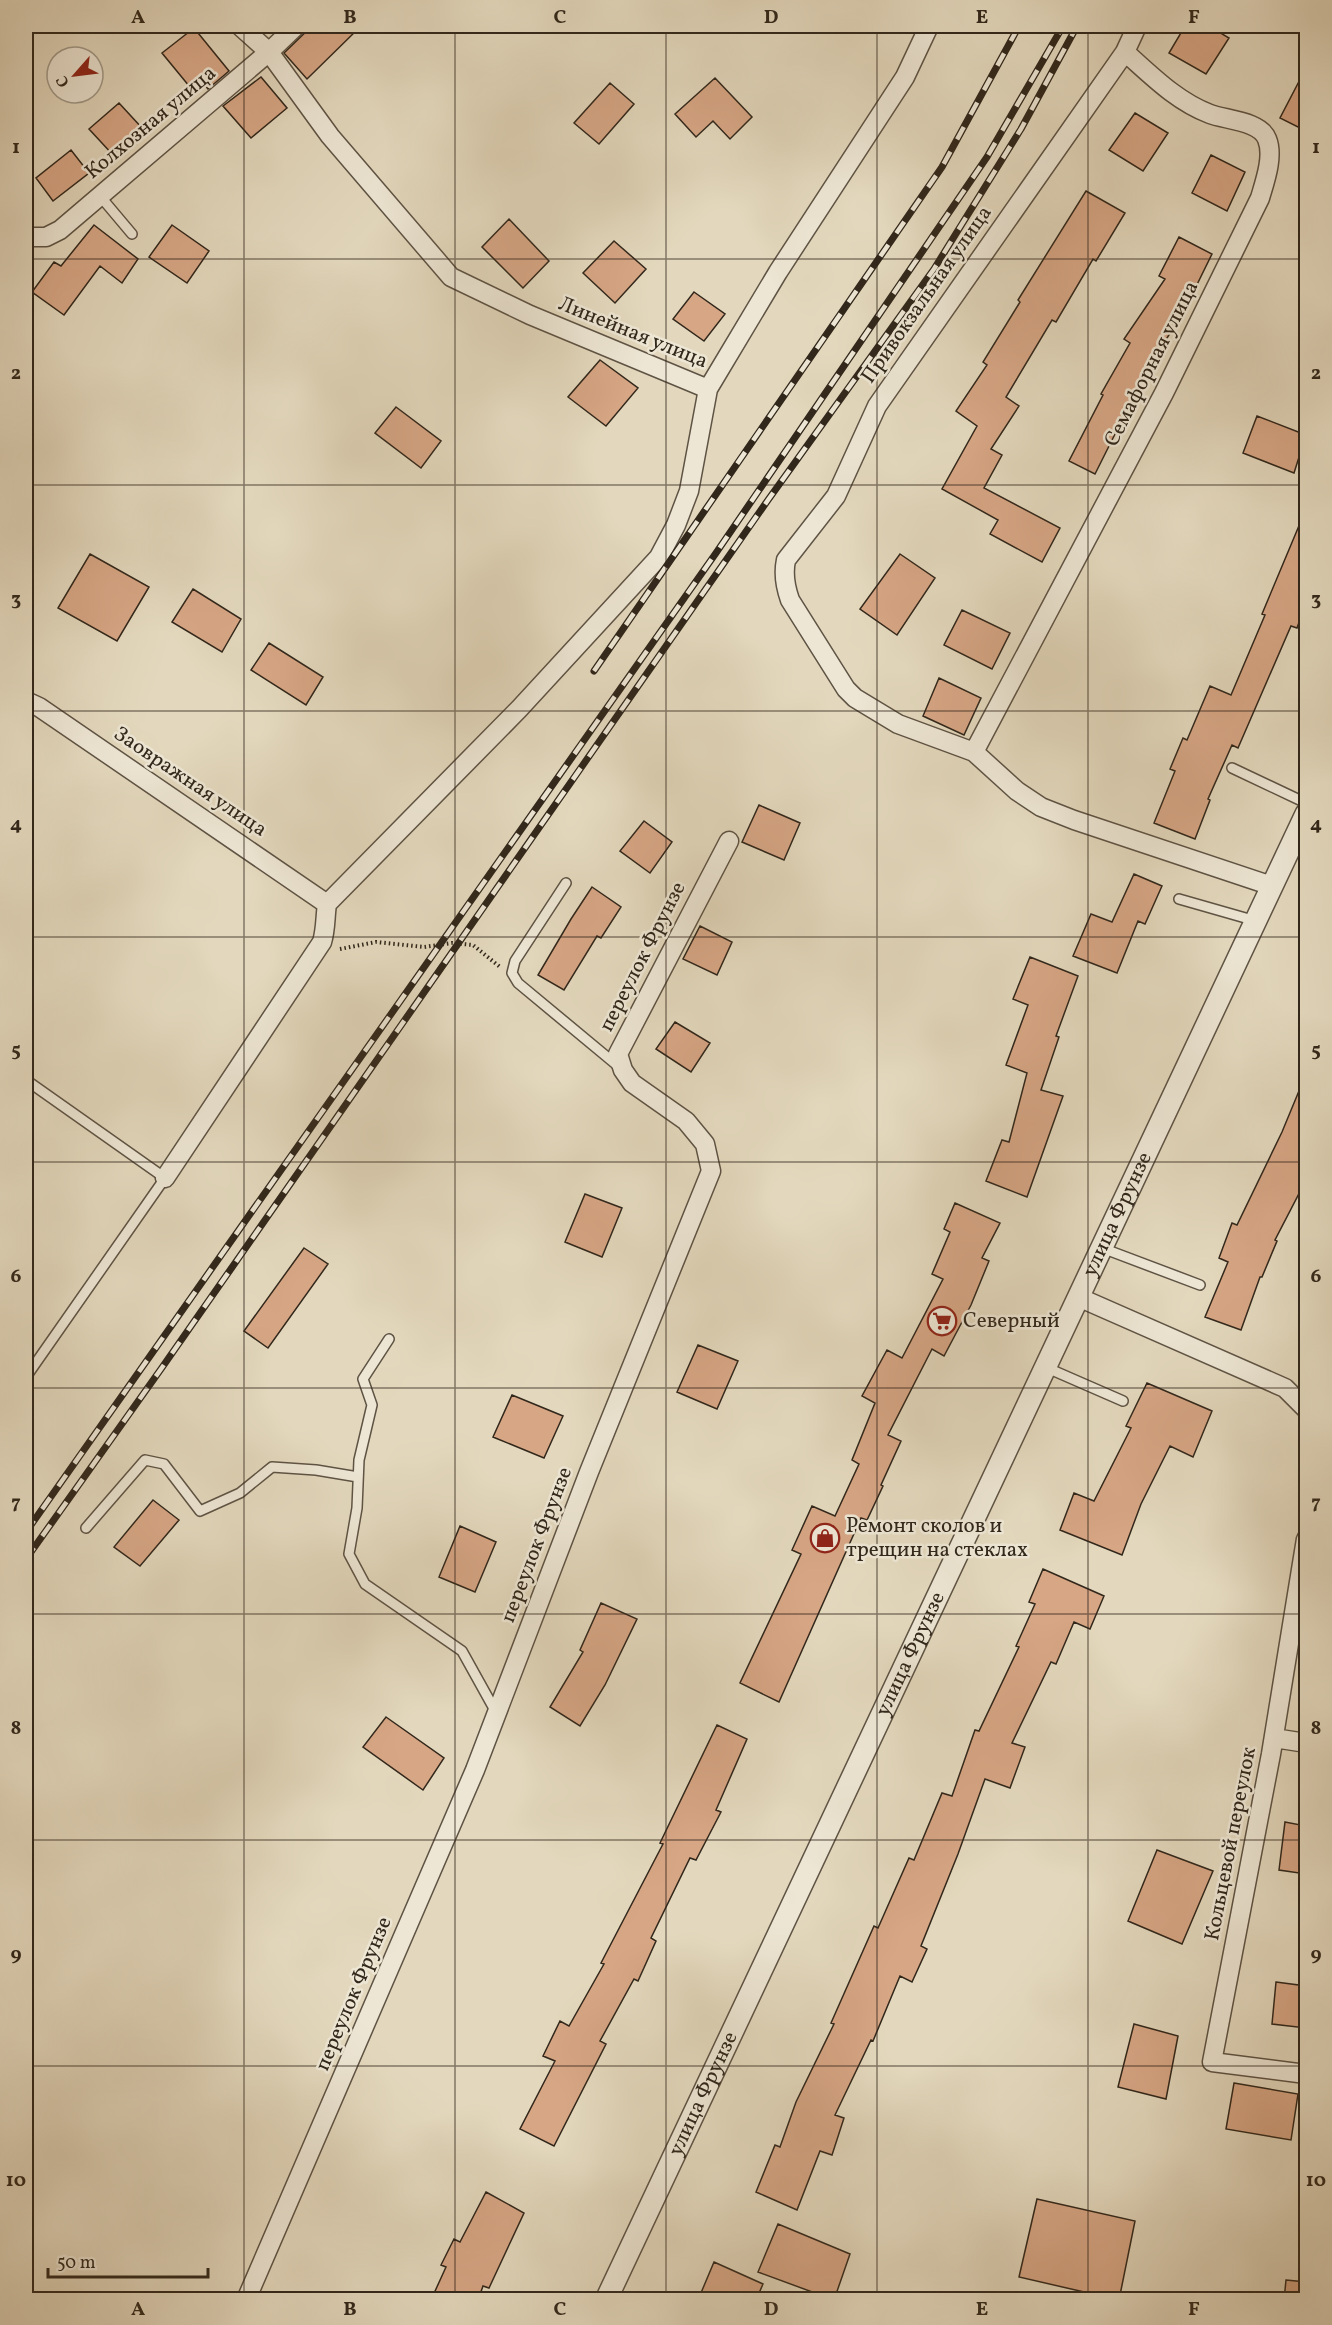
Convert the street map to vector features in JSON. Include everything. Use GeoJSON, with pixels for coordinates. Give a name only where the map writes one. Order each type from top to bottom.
{"type":"FeatureCollection","features":[{"type":"Feature","properties":{"kind":"street","name":"Линейная улица"},"geometry":{"type":"LineString","coordinates":[[240,26],[269,52],[330,136],[451,278],[531,315],[708,389],[778,272],[905,77],[929,26]]}},
{"type":"Feature","properties":{"kind":"street","name":"Колхозная улица"},"geometry":{"type":"LineString","coordinates":[[26,237],[46,237],[60,230],[269,52],[296,26]]}},
{"type":"Feature","properties":{"kind":"street","name":"Привокзальная улица"},"geometry":{"type":"LineString","coordinates":[[974,752],[898,724],[855,698],[846,689],[790,600],[785,580],[786,560],[837,496],[877,406],[1125,52],[1137,26]]}},
{"type":"Feature","properties":{"kind":"street","name":"Семафорная улица"},"geometry":{"type":"LineString","coordinates":[[974,752],[1164,393],[1260,198],[1265,182],[1269,150],[1267,138],[1260,129],[1210,114],[1190,104],[1174,94],[1125,52]]}},
{"type":"Feature","properties":{"kind":"street"},"geometry":{"type":"LineString","coordinates":[[165,1178],[322,942],[326,927],[327,904],[519,709],[659,557],[676,525],[689,491],[708,389]]}},
{"type":"Feature","properties":{"kind":"street","name":"Заовражная улица"},"geometry":{"type":"LineString","coordinates":[[26,701],[39,707],[327,904]]}},
{"type":"Feature","properties":{"kind":"street"},"geometry":{"type":"LineString","coordinates":[[974,752],[1017,791],[1041,807],[1272,886]]}},
{"type":"Feature","properties":{"kind":"street","name":"улица Фрунзе"},"geometry":{"type":"LineString","coordinates":[[606,2300],[1306,814]]}},
{"type":"Feature","properties":{"kind":"street","name":"переулок Фрунзе"},"geometry":{"type":"LineString","coordinates":[[246,2300],[475,1770],[589,1472],[711,1171],[705,1144],[686,1121],[632,1083],[622,1070],[618,1054],[729,841]]}},
{"type":"Feature","properties":{"kind":"street"},"geometry":{"type":"LineString","coordinates":[[1078,1297],[1285,1388],[1304,1404]]}},
{"type":"Feature","properties":{"kind":"street","name":"Кольцевой переулок"},"geometry":{"type":"LineString","coordinates":[[1306,1539],[1274,1738],[1212,2062],[1306,2074]]}},
{"type":"Feature","properties":{"kind":"street"},"geometry":{"type":"LineString","coordinates":[[1274,1738],[1306,1743]]}},
{"type":"Feature","properties":{"kind":"lane"},"geometry":{"type":"LineString","coordinates":[[100,196],[132,234]]}},
{"type":"Feature","properties":{"kind":"lane"},"geometry":{"type":"LineString","coordinates":[[1232,768],[1306,803]]}},
{"type":"Feature","properties":{"kind":"lane"},"geometry":{"type":"LineString","coordinates":[[566,883],[515,961],[512,973],[518,983],[622,1070]]}},
{"type":"Feature","properties":{"kind":"lane"},"geometry":{"type":"LineString","coordinates":[[1179,899],[1256,921]]}},
{"type":"Feature","properties":{"kind":"lane"},"geometry":{"type":"LineString","coordinates":[[26,1080],[165,1178],[26,1377]]}},
{"type":"Feature","properties":{"kind":"lane"},"geometry":{"type":"LineString","coordinates":[[1102,1248],[1200,1285]]}},
{"type":"Feature","properties":{"kind":"lane"},"geometry":{"type":"LineString","coordinates":[[389,1339],[363,1379],[372,1406],[358,1460],[357,1508],[350,1554],[365,1584],[462,1651],[497,1714]]}},
{"type":"Feature","properties":{"kind":"lane"},"geometry":{"type":"LineString","coordinates":[[1046,1367],[1123,1401]]}},
{"type":"Feature","properties":{"kind":"lane"},"geometry":{"type":"LineString","coordinates":[[86,1528],[145,1460],[164,1464],[200,1511],[240,1493],[272,1467],[316,1470],[358,1477]]}},
{"type":"Feature","properties":{"kind":"path"},"geometry":{"type":"LineString","coordinates":[[322,942],[337,950],[376,942],[424,947],[452,943],[473,945],[518,983]]}},
{"type":"Feature","properties":{"kind":"building"},"geometry":{"type":"Polygon","coordinates":[[[312,26],[361,26],[307,79],[284,53],[312,26]]]}},
{"type":"Feature","properties":{"kind":"building"},"geometry":{"type":"Polygon","coordinates":[[[1185,26],[1209,26],[1229,38],[1206,74],[1169,53],[1185,26]]]}},
{"type":"Feature","properties":{"kind":"building"},"geometry":{"type":"Polygon","coordinates":[[[194,28],[229,71],[208,89],[204,84],[194,92],[162,53],[194,28]]]}},
{"type":"Feature","properties":{"kind":"building"},"geometry":{"type":"Polygon","coordinates":[[[1306,68],[1306,131],[1280,118],[1306,68]]]}},
{"type":"Feature","properties":{"kind":"building"},"geometry":{"type":"Polygon","coordinates":[[[261,77],[287,108],[251,138],[223,106],[261,77]]]}},
{"type":"Feature","properties":{"kind":"building"},"geometry":{"type":"Polygon","coordinates":[[[715,78],[752,117],[730,139],[713,121],[696,137],[675,114],[715,78]]]}},
{"type":"Feature","properties":{"kind":"building"},"geometry":{"type":"Polygon","coordinates":[[[610,83],[634,104],[599,144],[574,123],[610,83]]]}},
{"type":"Feature","properties":{"kind":"building"},"geometry":{"type":"Polygon","coordinates":[[[119,103],[142,128],[113,155],[89,129],[119,103]]]}},
{"type":"Feature","properties":{"kind":"building"},"geometry":{"type":"Polygon","coordinates":[[[1135,113],[1168,133],[1143,171],[1109,150],[1135,113]]]}},
{"type":"Feature","properties":{"kind":"building"},"geometry":{"type":"Polygon","coordinates":[[[71,150],[89,173],[53,201],[36,178],[71,150]]]}},
{"type":"Feature","properties":{"kind":"building"},"geometry":{"type":"Polygon","coordinates":[[[1211,155],[1245,172],[1227,211],[1192,193],[1211,155]]]}},
{"type":"Feature","properties":{"kind":"building"},"geometry":{"type":"Polygon","coordinates":[[[1086,191],[1125,213],[1096,261],[1093,259],[1056,322],[1052,320],[1006,397],[1019,406],[991,449],[1002,455],[984,488],[1060,528],[1042,562],[990,534],[998,520],[942,489],[977,426],[956,411],[987,365],[983,362],[1020,302],[1018,300],[1086,191]]]}},
{"type":"Feature","properties":{"kind":"building"},"geometry":{"type":"Polygon","coordinates":[[[509,219],[549,261],[523,288],[482,247],[509,219]]]}},
{"type":"Feature","properties":{"kind":"building"},"geometry":{"type":"Polygon","coordinates":[[[94,225],[138,259],[122,283],[100,266],[64,315],[32,292],[54,262],[61,266],[94,225]]]}},
{"type":"Feature","properties":{"kind":"building"},"geometry":{"type":"Polygon","coordinates":[[[172,225],[209,251],[187,283],[149,257],[172,225]]]}},
{"type":"Feature","properties":{"kind":"building"},"geometry":{"type":"Polygon","coordinates":[[[1179,237],[1212,254],[1184,311],[1147,370],[1114,432],[1116,432],[1095,474],[1069,461],[1103,395],[1101,394],[1130,343],[1124,339],[1165,279],[1159,276],[1179,237]]]}},
{"type":"Feature","properties":{"kind":"building"},"geometry":{"type":"Polygon","coordinates":[[[614,241],[646,269],[615,303],[583,273],[614,241]]]}},
{"type":"Feature","properties":{"kind":"building"},"geometry":{"type":"Polygon","coordinates":[[[694,292],[725,314],[704,341],[673,319],[694,292]]]}},
{"type":"Feature","properties":{"kind":"building"},"geometry":{"type":"Polygon","coordinates":[[[600,360],[638,388],[606,426],[568,397],[600,360]]]}},
{"type":"Feature","properties":{"kind":"building"},"geometry":{"type":"Polygon","coordinates":[[[396,407],[441,441],[421,468],[375,433],[396,407]]]}},
{"type":"Feature","properties":{"kind":"building"},"geometry":{"type":"Polygon","coordinates":[[[1257,416],[1306,435],[1294,473],[1243,453],[1257,416]]]}},
{"type":"Feature","properties":{"kind":"building"},"geometry":{"type":"Polygon","coordinates":[[[1306,509],[1306,603],[1297,628],[1291,626],[1238,748],[1232,745],[1208,799],[1210,800],[1195,839],[1154,823],[1175,771],[1170,769],[1183,738],[1187,740],[1210,686],[1231,695],[1306,509]]]}},
{"type":"Feature","properties":{"kind":"building"},"geometry":{"type":"Polygon","coordinates":[[[90,554],[149,587],[117,641],[58,608],[90,554]]]}},
{"type":"Feature","properties":{"kind":"building"},"geometry":{"type":"Polygon","coordinates":[[[900,554],[935,578],[897,635],[860,609],[900,554]]]}},
{"type":"Feature","properties":{"kind":"building"},"geometry":{"type":"Polygon","coordinates":[[[193,589],[241,619],[222,652],[172,622],[193,589]]]}},
{"type":"Feature","properties":{"kind":"building"},"geometry":{"type":"Polygon","coordinates":[[[962,610],[1010,633],[992,669],[944,645],[962,610]]]}},
{"type":"Feature","properties":{"kind":"building"},"geometry":{"type":"Polygon","coordinates":[[[269,643],[323,677],[306,705],[251,670],[269,643]]]}},
{"type":"Feature","properties":{"kind":"building"},"geometry":{"type":"Polygon","coordinates":[[[939,678],[981,698],[964,735],[923,716],[939,678]]]}},
{"type":"Feature","properties":{"kind":"building"},"geometry":{"type":"Polygon","coordinates":[[[759,805],[800,823],[784,860],[742,842],[759,805]]]}},
{"type":"Feature","properties":{"kind":"building"},"geometry":{"type":"Polygon","coordinates":[[[644,821],[672,842],[650,873],[620,851],[644,821]]]}},
{"type":"Feature","properties":{"kind":"building"},"geometry":{"type":"Polygon","coordinates":[[[1134,874],[1162,886],[1145,924],[1138,921],[1117,973],[1073,956],[1091,914],[1112,922],[1134,874]]]}},
{"type":"Feature","properties":{"kind":"building"},"geometry":{"type":"Polygon","coordinates":[[[592,887],[621,907],[601,938],[597,936],[564,990],[538,975],[592,887]]]}},
{"type":"Feature","properties":{"kind":"building"},"geometry":{"type":"Polygon","coordinates":[[[700,926],[732,942],[717,975],[683,959],[700,926]]]}},
{"type":"Feature","properties":{"kind":"building"},"geometry":{"type":"Polygon","coordinates":[[[1030,957],[1078,976],[1056,1036],[1059,1037],[1041,1090],[1063,1096],[1027,1197],[986,1181],[1002,1140],[1009,1142],[1027,1073],[1006,1065],[1028,1005],[1013,999],[1030,957]]]}},
{"type":"Feature","properties":{"kind":"building"},"geometry":{"type":"Polygon","coordinates":[[[675,1022],[710,1043],[691,1072],[656,1049],[675,1022]]]}},
{"type":"Feature","properties":{"kind":"building"},"geometry":{"type":"Polygon","coordinates":[[[1306,1074],[1306,1180],[1275,1240],[1277,1241],[1262,1277],[1260,1277],[1241,1330],[1205,1317],[1228,1262],[1219,1258],[1232,1223],[1237,1225],[1282,1132],[1306,1074]]]}},
{"type":"Feature","properties":{"kind":"building"},"geometry":{"type":"Polygon","coordinates":[[[585,1194],[622,1208],[602,1257],[565,1242],[585,1194]]]}},
{"type":"Feature","properties":{"kind":"building"},"geometry":{"type":"Polygon","coordinates":[[[955,1203],[1000,1223],[982,1258],[989,1261],[971,1305],[944,1356],[932,1349],[888,1435],[901,1441],[881,1485],[883,1486],[867,1520],[861,1518],[779,1702],[740,1683],[801,1554],[792,1550],[812,1506],[835,1516],[859,1464],[852,1460],[875,1403],[862,1396],[887,1350],[902,1358],[943,1279],[932,1274],[950,1232],[944,1229],[955,1203]]]}},
{"type":"Feature","properties":{"kind":"building"},"geometry":{"type":"Polygon","coordinates":[[[304,1248],[328,1264],[268,1348],[244,1331],[304,1248]]]}},
{"type":"Feature","properties":{"kind":"building"},"geometry":{"type":"Polygon","coordinates":[[[698,1345],[738,1361],[717,1409],[677,1392],[698,1345]]]}},
{"type":"Feature","properties":{"kind":"building"},"geometry":{"type":"Polygon","coordinates":[[[1147,1383],[1212,1411],[1193,1457],[1170,1446],[1141,1504],[1122,1555],[1060,1530],[1074,1493],[1094,1501],[1131,1428],[1126,1426],[1147,1383]]]}},
{"type":"Feature","properties":{"kind":"building"},"geometry":{"type":"Polygon","coordinates":[[[512,1395],[563,1416],[544,1458],[493,1437],[512,1395]]]}},
{"type":"Feature","properties":{"kind":"building"},"geometry":{"type":"Polygon","coordinates":[[[153,1500],[179,1520],[140,1566],[114,1547],[153,1500]]]}},
{"type":"Feature","properties":{"kind":"building"},"geometry":{"type":"Polygon","coordinates":[[[460,1526],[496,1542],[475,1592],[439,1577],[460,1526]]]}},
{"type":"Feature","properties":{"kind":"building"},"geometry":{"type":"Polygon","coordinates":[[[1043,1569],[1104,1596],[1090,1629],[1074,1622],[1056,1664],[1051,1662],[1012,1743],[1025,1747],[1010,1788],[985,1779],[921,1946],[927,1949],[912,1982],[900,1976],[873,2041],[871,2040],[835,2115],[844,2118],[832,2155],[820,2151],[797,2210],[756,2192],[775,2145],[780,2147],[796,2102],[834,2024],[831,2023],[874,1926],[878,1928],[909,1858],[914,1860],[942,1793],[952,1796],[975,1730],[979,1731],[1019,1647],[1016,1646],[1035,1604],[1029,1602],[1043,1569]]]}},
{"type":"Feature","properties":{"kind":"building"},"geometry":{"type":"Polygon","coordinates":[[[601,1603],[637,1619],[605,1685],[580,1726],[550,1707],[583,1652],[580,1650],[601,1603]]]}},
{"type":"Feature","properties":{"kind":"building"},"geometry":{"type":"Polygon","coordinates":[[[386,1717],[444,1758],[423,1790],[363,1747],[386,1717]]]}},
{"type":"Feature","properties":{"kind":"building"},"geometry":{"type":"Polygon","coordinates":[[[717,1725],[747,1739],[716,1810],[721,1812],[696,1860],[690,1858],[651,1938],[656,1941],[638,1981],[634,1979],[600,2041],[606,2044],[554,2146],[520,2129],[555,2061],[543,2056],[560,2021],[569,2026],[604,1964],[601,1963],[663,1844],[660,1843],[717,1725]]]}},
{"type":"Feature","properties":{"kind":"building"},"geometry":{"type":"Polygon","coordinates":[[[1285,1822],[1306,1826],[1306,1874],[1279,1870],[1285,1822]]]}},
{"type":"Feature","properties":{"kind":"building"},"geometry":{"type":"Polygon","coordinates":[[[1157,1850],[1213,1871],[1182,1944],[1128,1921],[1157,1850]]]}},
{"type":"Feature","properties":{"kind":"building"},"geometry":{"type":"Polygon","coordinates":[[[1276,1982],[1306,1986],[1306,2028],[1272,2024],[1276,1982]]]}},
{"type":"Feature","properties":{"kind":"building"},"geometry":{"type":"Polygon","coordinates":[[[1134,2024],[1178,2036],[1166,2099],[1118,2087],[1134,2024]]]}},
{"type":"Feature","properties":{"kind":"building"},"geometry":{"type":"Polygon","coordinates":[[[1234,2083],[1298,2094],[1291,2140],[1226,2129],[1234,2083]]]}},
{"type":"Feature","properties":{"kind":"building"},"geometry":{"type":"Polygon","coordinates":[[[486,2192],[524,2213],[489,2288],[483,2286],[478,2300],[431,2300],[446,2267],[441,2265],[454,2239],[460,2242],[486,2192]]]}},
{"type":"Feature","properties":{"kind":"building"},"geometry":{"type":"Polygon","coordinates":[[[1037,2199],[1135,2221],[1119,2300],[1019,2277],[1037,2199]]]}},
{"type":"Feature","properties":{"kind":"building"},"geometry":{"type":"Polygon","coordinates":[[[778,2224],[850,2254],[834,2300],[758,2272],[778,2224]]]}},
{"type":"Feature","properties":{"kind":"building"},"geometry":{"type":"Polygon","coordinates":[[[714,2262],[763,2284],[756,2300],[698,2300],[714,2262]]]}},
{"type":"Feature","properties":{"kind":"building"},"geometry":{"type":"Polygon","coordinates":[[[1286,2280],[1306,2282],[1306,2300],[1284,2300],[1286,2280]]]}},
{"type":"Feature","properties":{"kind":"railway"},"geometry":{"type":"LineString","coordinates":[[594,671],[942,167],[1019,26]]}},
{"type":"Feature","properties":{"kind":"railway"},"geometry":{"type":"LineString","coordinates":[[26,1532],[716,553],[987,157],[1063,26]]}},
{"type":"Feature","properties":{"kind":"railway"},"geometry":{"type":"LineString","coordinates":[[26,1559],[768,500],[934,269],[1021,129],[1077,26]]}},
{"type":"Feature","properties":{"kind":"place","name":"Северный"},"geometry":{"type":"Point","coordinates":[942,1321]}},
{"type":"Feature","properties":{"kind":"place","name":"Ремонт сколов и трещин на стеклах"},"geometry":{"type":"Point","coordinates":[825,1538]}}]}
